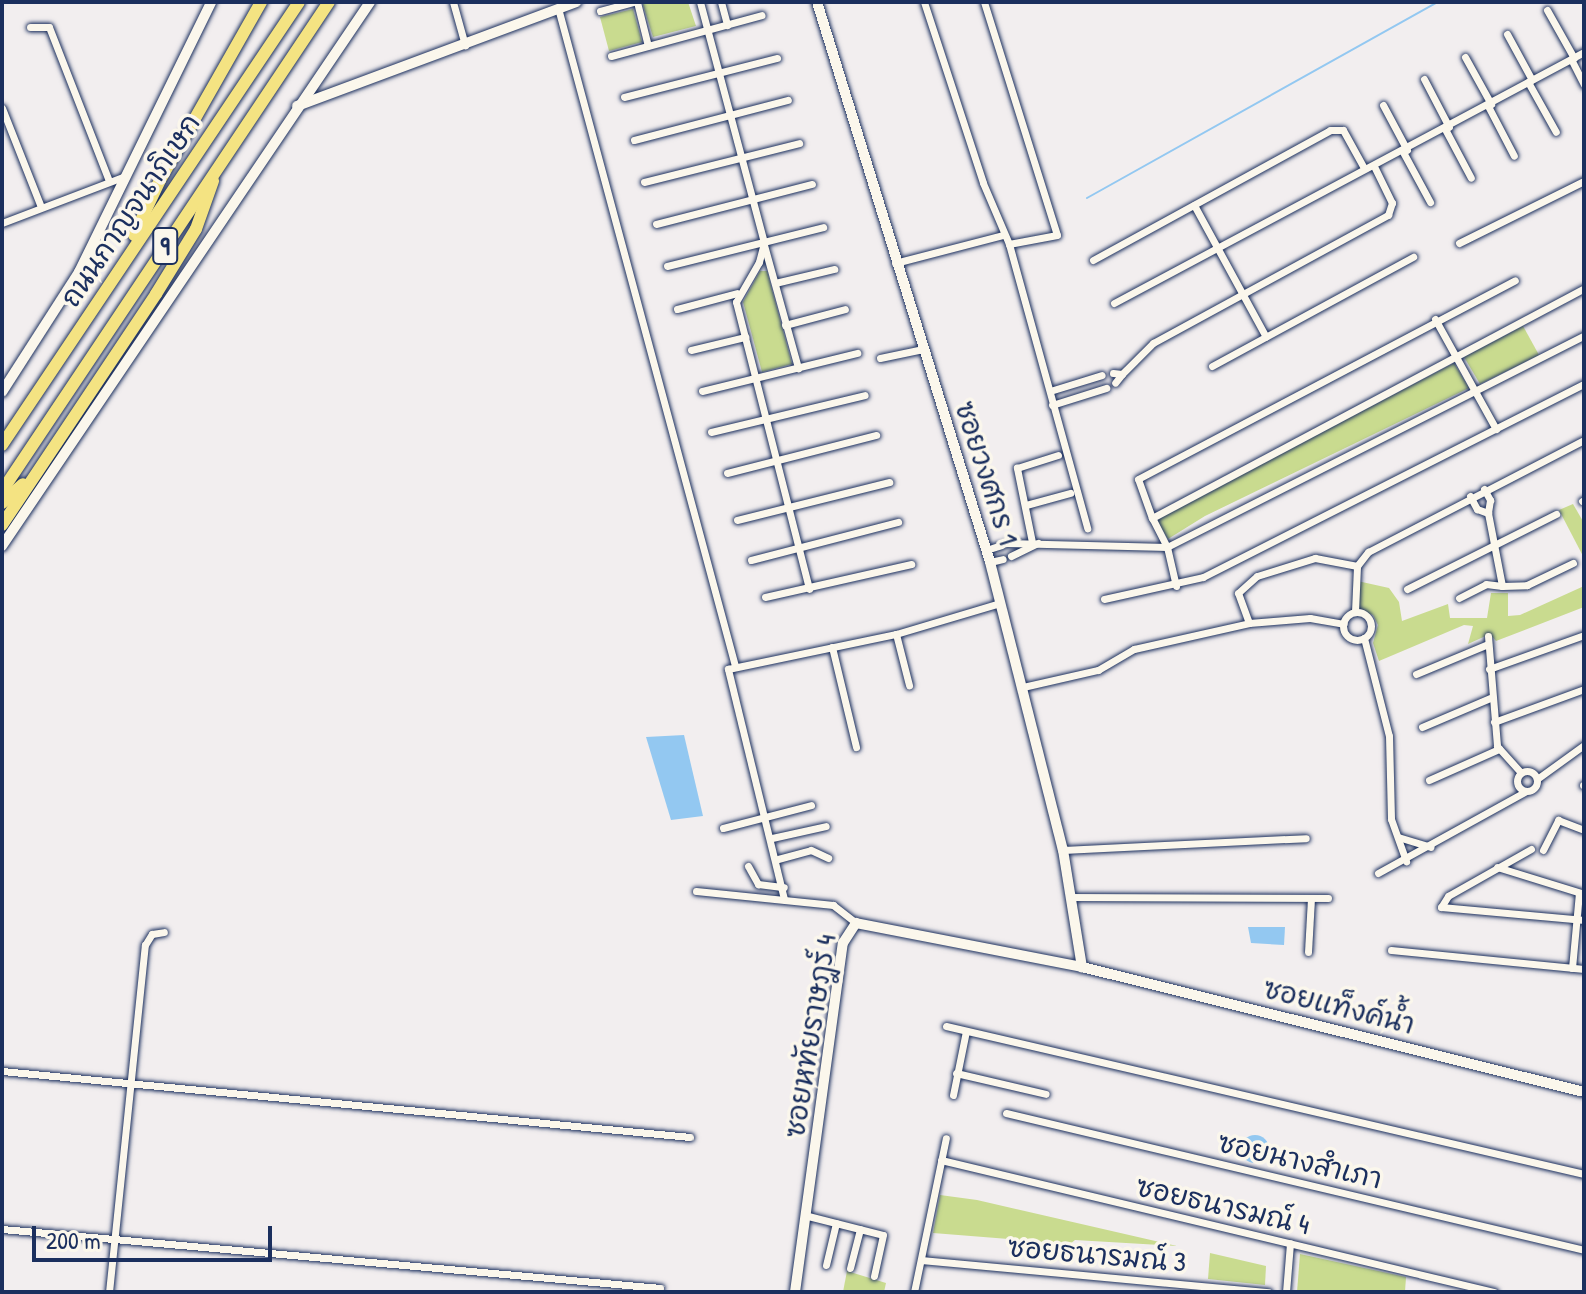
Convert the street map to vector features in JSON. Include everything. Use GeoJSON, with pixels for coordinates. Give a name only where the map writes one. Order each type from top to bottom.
{"type":"FeatureCollection","features":[{"type":"Feature","properties":{"kind":"highway"},"geometry":{"type":"LineString","coordinates":[[118,270],[160,180],[261,2]]}},
{"type":"Feature","properties":{"kind":"highway","name":"ถนนกาญจนาภิเษก"},"geometry":{"type":"LineString","coordinates":[[2,445],[299,2]]}},
{"type":"Feature","properties":{"kind":"highway","name":"ถนนกาญจนาภิเษก"},"geometry":{"type":"LineString","coordinates":[[2,491],[329,2]]}},
{"type":"Feature","properties":{"kind":"highway"},"geometry":{"type":"LineString","coordinates":[[2,525],[196,229],[216,169]]}},
{"type":"Feature","properties":{"kind":"highway"},"geometry":{"type":"LineString","coordinates":[[2,503],[40,468]]}},
{"type":"Feature","properties":{"kind":"street"},"geometry":{"type":"LineString","coordinates":[[2,392],[79,272],[211,2]]}},
{"type":"Feature","properties":{"kind":"street"},"geometry":{"type":"LineString","coordinates":[[2,546],[296,106],[370,2]]}},
{"type":"Feature","properties":{"kind":"street"},"geometry":{"type":"LineString","coordinates":[[453,2],[465,45]]}},
{"type":"Feature","properties":{"kind":"street"},"geometry":{"type":"LineString","coordinates":[[296,106],[576,2]]}},
{"type":"Feature","properties":{"kind":"street"},"geometry":{"type":"LineString","coordinates":[[600,11],[635,2],[648,46]]}},
{"type":"Feature","properties":{"kind":"street"},"geometry":{"type":"LineString","coordinates":[[700,2],[798,368]]}},
{"type":"Feature","properties":{"kind":"street"},"geometry":{"type":"LineString","coordinates":[[721,2],[727,25]]}},
{"type":"Feature","properties":{"kind":"street","name":"ซอยวงศกร 1"},"geometry":{"type":"LineString","coordinates":[[817,2],[895,263],[990,562],[1063,850],[1082,967]]}},
{"type":"Feature","properties":{"kind":"street"},"geometry":{"type":"LineString","coordinates":[[924,2],[1003,235],[1009,244],[1087,528]]}},
{"type":"Feature","properties":{"kind":"street"},"geometry":{"type":"LineString","coordinates":[[984,2],[1057,235],[1009,244]]}},
{"type":"Feature","properties":{"kind":"street"},"geometry":{"type":"LineString","coordinates":[[558,8],[735,666]]}},
{"type":"Feature","properties":{"kind":"street"},"geometry":{"type":"LineString","coordinates":[[1547,10],[1584,85]]}},
{"type":"Feature","properties":{"kind":"street"},"geometry":{"type":"LineString","coordinates":[[611,56],[762,15]]}},
{"type":"Feature","properties":{"kind":"street"},"geometry":{"type":"LineString","coordinates":[[30,27],[45,24],[53,34],[109,181]]}},
{"type":"Feature","properties":{"kind":"street"},"geometry":{"type":"LineString","coordinates":[[1507,34],[1556,132]]}},
{"type":"Feature","properties":{"kind":"street"},"geometry":{"type":"LineString","coordinates":[[1114,303],[1364,168],[1375,168],[1584,52]]}},
{"type":"Feature","properties":{"kind":"street"},"geometry":{"type":"LineString","coordinates":[[1465,57],[1514,156]]}},
{"type":"Feature","properties":{"kind":"street"},"geometry":{"type":"LineString","coordinates":[[624,97],[777,58]]}},
{"type":"Feature","properties":{"kind":"street"},"geometry":{"type":"LineString","coordinates":[[1424,79],[1471,178]]}},
{"type":"Feature","properties":{"kind":"street"},"geometry":{"type":"LineString","coordinates":[[634,140],[788,100]]}},
{"type":"Feature","properties":{"kind":"street"},"geometry":{"type":"LineString","coordinates":[[1383,105],[1430,202]]}},
{"type":"Feature","properties":{"kind":"street"},"geometry":{"type":"LineString","coordinates":[[2,108],[41,207]]}},
{"type":"Feature","properties":{"kind":"street"},"geometry":{"type":"LineString","coordinates":[[1093,260],[1337,128],[1343,130],[1364,168]]}},
{"type":"Feature","properties":{"kind":"street"},"geometry":{"type":"LineString","coordinates":[[644,182],[799,143]]}},
{"type":"Feature","properties":{"kind":"street"},"geometry":{"type":"LineString","coordinates":[[1115,383],[1147,346],[1388,215],[1392,203],[1375,168]]}},
{"type":"Feature","properties":{"kind":"street"},"geometry":{"type":"LineString","coordinates":[[2,223],[125,176]]}},
{"type":"Feature","properties":{"kind":"street"},"geometry":{"type":"LineString","coordinates":[[1459,243],[1584,181]]}},
{"type":"Feature","properties":{"kind":"street"},"geometry":{"type":"LineString","coordinates":[[656,224],[812,184]]}},
{"type":"Feature","properties":{"kind":"street"},"geometry":{"type":"LineString","coordinates":[[1194,205],[1266,337]]}},
{"type":"Feature","properties":{"kind":"street"},"geometry":{"type":"LineString","coordinates":[[667,266],[823,227]]}},
{"type":"Feature","properties":{"kind":"street"},"geometry":{"type":"LineString","coordinates":[[895,263],[1003,235]]}},
{"type":"Feature","properties":{"kind":"street"},"geometry":{"type":"LineString","coordinates":[[677,309],[737,293],[759,262],[764,243]]}},
{"type":"Feature","properties":{"kind":"street"},"geometry":{"type":"LineString","coordinates":[[1212,366],[1413,257]]}},
{"type":"Feature","properties":{"kind":"street"},"geometry":{"type":"LineString","coordinates":[[775,283],[834,269]]}},
{"type":"Feature","properties":{"kind":"street"},"geometry":{"type":"LineString","coordinates":[[1176,586],[1167,547],[1152,518],[1138,479],[1435,319],[1515,280]]}},
{"type":"Feature","properties":{"kind":"street"},"geometry":{"type":"LineString","coordinates":[[1152,518],[1584,288]]}},
{"type":"Feature","properties":{"kind":"street"},"geometry":{"type":"LineString","coordinates":[[737,293],[745,337],[779,460],[809,589]]}},
{"type":"Feature","properties":{"kind":"street"},"geometry":{"type":"LineString","coordinates":[[785,325],[845,309]]}},
{"type":"Feature","properties":{"kind":"street"},"geometry":{"type":"LineString","coordinates":[[1435,319],[1496,429]]}},
{"type":"Feature","properties":{"kind":"street"},"geometry":{"type":"LineString","coordinates":[[986,550],[1004,544],[1035,543],[1167,547],[1584,335]]}},
{"type":"Feature","properties":{"kind":"street"},"geometry":{"type":"LineString","coordinates":[[691,350],[745,337]]}},
{"type":"Feature","properties":{"kind":"street"},"geometry":{"type":"LineString","coordinates":[[880,358],[923,349]]}},
{"type":"Feature","properties":{"kind":"street"},"geometry":{"type":"LineString","coordinates":[[702,391],[857,353]]}},
{"type":"Feature","properties":{"kind":"street"},"geometry":{"type":"LineString","coordinates":[[1113,373],[1122,374]]}},
{"type":"Feature","properties":{"kind":"street"},"geometry":{"type":"LineString","coordinates":[[1050,391],[1102,375]]}},
{"type":"Feature","properties":{"kind":"street"},"geometry":{"type":"LineString","coordinates":[[1104,599],[1176,586],[1203,577],[1584,384]]}},
{"type":"Feature","properties":{"kind":"street"},"geometry":{"type":"LineString","coordinates":[[1052,405],[1106,388]]}},
{"type":"Feature","properties":{"kind":"street"},"geometry":{"type":"LineString","coordinates":[[711,432],[865,395]]}},
{"type":"Feature","properties":{"kind":"street"},"geometry":{"type":"LineString","coordinates":[[727,473],[876,435]]}},
{"type":"Feature","properties":{"kind":"street"},"geometry":{"type":"LineString","coordinates":[[1343,624],[1355,612],[1357,566],[1383,541],[1584,440]]}},
{"type":"Feature","properties":{"kind":"street"},"geometry":{"type":"LineString","coordinates":[[1035,543],[1017,468],[1058,455]]}},
{"type":"Feature","properties":{"kind":"street"},"geometry":{"type":"LineString","coordinates":[[737,520],[889,482]]}},
{"type":"Feature","properties":{"kind":"street"},"geometry":{"type":"LineString","coordinates":[[1484,489],[1490,500],[1488,513],[1497,542],[1502,586]]}},
{"type":"Feature","properties":{"kind":"street"},"geometry":{"type":"LineString","coordinates":[[1026,505],[1070,493]]}},
{"type":"Feature","properties":{"kind":"street"},"geometry":{"type":"LineString","coordinates":[[1470,496],[1477,509],[1488,513]]}},
{"type":"Feature","properties":{"kind":"street"},"geometry":{"type":"LineString","coordinates":[[1407,589],[1556,514]]}},
{"type":"Feature","properties":{"kind":"street"},"geometry":{"type":"LineString","coordinates":[[751,560],[898,522]]}},
{"type":"Feature","properties":{"kind":"street"},"geometry":{"type":"LineString","coordinates":[[990,562],[1007,558],[1035,543]]}},
{"type":"Feature","properties":{"kind":"street"},"geometry":{"type":"LineString","coordinates":[[1249,623],[1238,593],[1257,576],[1315,558],[1357,566]]}},
{"type":"Feature","properties":{"kind":"street"},"geometry":{"type":"LineString","coordinates":[[1459,598],[1486,584],[1527,585],[1573,563]]}},
{"type":"Feature","properties":{"kind":"street"},"geometry":{"type":"LineString","coordinates":[[765,597],[911,564]]}},
{"type":"Feature","properties":{"kind":"street"},"geometry":{"type":"LineString","coordinates":[[784,899],[778,859],[727,676],[735,666],[896,634],[1000,603]]}},
{"type":"Feature","properties":{"kind":"street"},"geometry":{"type":"LineString","coordinates":[[1355,612],[1370,621],[1364,638],[1389,736],[1391,819],[1406,861]]}},
{"type":"Feature","properties":{"kind":"street"},"geometry":{"type":"LineString","coordinates":[[1023,687],[1098,670],[1134,649],[1249,623],[1310,618],[1343,624]]}},
{"type":"Feature","properties":{"kind":"street"},"geometry":{"type":"LineString","coordinates":[[1343,624],[1351,639],[1364,638]]}},
{"type":"Feature","properties":{"kind":"street"},"geometry":{"type":"LineString","coordinates":[[896,634],[909,685]]}},
{"type":"Feature","properties":{"kind":"street"},"geometry":{"type":"LineString","coordinates":[[1489,669],[1584,635]]}},
{"type":"Feature","properties":{"kind":"street"},"geometry":{"type":"LineString","coordinates":[[1416,674],[1488,640],[1490,698],[1499,749],[1521,773]]}},
{"type":"Feature","properties":{"kind":"street"},"geometry":{"type":"LineString","coordinates":[[832,647],[856,747]]}},
{"type":"Feature","properties":{"kind":"street"},"geometry":{"type":"LineString","coordinates":[[1494,722],[1584,689]]}},
{"type":"Feature","properties":{"kind":"street"},"geometry":{"type":"LineString","coordinates":[[1422,727],[1490,698]]}},
{"type":"Feature","properties":{"kind":"street"},"geometry":{"type":"LineString","coordinates":[[1378,873],[1406,861],[1534,789],[1537,779],[1584,745]]}},
{"type":"Feature","properties":{"kind":"street"},"geometry":{"type":"LineString","coordinates":[[1429,780],[1499,749]]}},
{"type":"Feature","properties":{"kind":"street"},"geometry":{"type":"LineString","coordinates":[[1521,773],[1531,772],[1537,779]]}},
{"type":"Feature","properties":{"kind":"street"},"geometry":{"type":"LineString","coordinates":[[1521,773],[1517,785],[1525,792]]}},
{"type":"Feature","properties":{"kind":"street"},"geometry":{"type":"LineString","coordinates":[[723,828],[811,805]]}},
{"type":"Feature","properties":{"kind":"street"},"geometry":{"type":"LineString","coordinates":[[1543,850],[1558,820],[1584,830]]}},
{"type":"Feature","properties":{"kind":"street"},"geometry":{"type":"LineString","coordinates":[[772,838],[826,826]]}},
{"type":"Feature","properties":{"kind":"street"},"geometry":{"type":"LineString","coordinates":[[1398,837],[1431,847]]}},
{"type":"Feature","properties":{"kind":"street"},"geometry":{"type":"LineString","coordinates":[[1063,850],[1306,838]]}},
{"type":"Feature","properties":{"kind":"street"},"geometry":{"type":"LineString","coordinates":[[1531,849],[1442,900],[1441,907],[1580,920]]}},
{"type":"Feature","properties":{"kind":"street"},"geometry":{"type":"LineString","coordinates":[[778,859],[811,850],[828,858]]}},
{"type":"Feature","properties":{"kind":"street"},"geometry":{"type":"LineString","coordinates":[[748,866],[758,884],[784,887]]}},
{"type":"Feature","properties":{"kind":"street"},"geometry":{"type":"LineString","coordinates":[[1497,867],[1581,894],[1572,968]]}},
{"type":"Feature","properties":{"kind":"street"},"geometry":{"type":"LineString","coordinates":[[696,891],[833,905],[856,923]]}},
{"type":"Feature","properties":{"kind":"street"},"geometry":{"type":"LineString","coordinates":[[1072,897],[1328,898]]}},
{"type":"Feature","properties":{"kind":"street"},"geometry":{"type":"LineString","coordinates":[[1308,952],[1311,899]]}},
{"type":"Feature","properties":{"kind":"street","name":"ซอยหทัยราษฎร์ 4"},"geometry":{"type":"LineString","coordinates":[[795,1292],[808,1216],[843,943],[856,923],[1082,967]]}},
{"type":"Feature","properties":{"kind":"street"},"geometry":{"type":"LineString","coordinates":[[109,1292],[128,1083],[145,945],[152,934],[164,932]]}},
{"type":"Feature","properties":{"kind":"street"},"geometry":{"type":"LineString","coordinates":[[1391,950],[1584,969]]}},
{"type":"Feature","properties":{"kind":"street","name":"ซอยแท็งค์น้ำ"},"geometry":{"type":"LineString","coordinates":[[1082,967],[1584,1092]]}},
{"type":"Feature","properties":{"kind":"street"},"geometry":{"type":"LineString","coordinates":[[946,1026],[1584,1174]]}},
{"type":"Feature","properties":{"kind":"street"},"geometry":{"type":"LineString","coordinates":[[953,1095],[966,1031]]}},
{"type":"Feature","properties":{"kind":"street"},"geometry":{"type":"LineString","coordinates":[[2,1071],[690,1137]]}},
{"type":"Feature","properties":{"kind":"street"},"geometry":{"type":"LineString","coordinates":[[956,1073],[1046,1094]]}},
{"type":"Feature","properties":{"kind":"street","name":"ซอยนางสำเภา"},"geometry":{"type":"LineString","coordinates":[[1006,1113],[1584,1250]]}},
{"type":"Feature","properties":{"kind":"street"},"geometry":{"type":"LineString","coordinates":[[914,1292],[946,1138]]}},
{"type":"Feature","properties":{"kind":"street","name":"ซอยธนารมณ์ 4"},"geometry":{"type":"LineString","coordinates":[[941,1160],[1494,1292]]}},
{"type":"Feature","properties":{"kind":"street"},"geometry":{"type":"LineString","coordinates":[[808,1216],[883,1235],[874,1276]]}},
{"type":"Feature","properties":{"kind":"street"},"geometry":{"type":"LineString","coordinates":[[826,1265],[836,1223]]}},
{"type":"Feature","properties":{"kind":"street"},"geometry":{"type":"LineString","coordinates":[[2,1229],[660,1288]]}},
{"type":"Feature","properties":{"kind":"street"},"geometry":{"type":"LineString","coordinates":[[850,1268],[860,1229]]}},
{"type":"Feature","properties":{"kind":"street"},"geometry":{"type":"LineString","coordinates":[[1286,1292],[1290,1243]]}},
{"type":"Feature","properties":{"kind":"street","name":"ซอยธนารมณ์ 3"},"geometry":{"type":"LineString","coordinates":[[921,1260],[1269,1292]]}},
{"type":"Feature","properties":{"kind":"green space"},"geometry":{"type":"Polygon","coordinates":[[[642,2],[688,2],[696,26],[653,37],[642,2]]]}},
{"type":"Feature","properties":{"kind":"green space"},"geometry":{"type":"Polygon","coordinates":[[[633,9],[642,42],[609,51],[600,17],[633,9]]]}},
{"type":"Feature","properties":{"kind":"green space"},"geometry":{"type":"Polygon","coordinates":[[[760,271],[767,271],[792,364],[762,372],[743,302],[760,271]]]}},
{"type":"Feature","properties":{"kind":"green space"},"geometry":{"type":"Polygon","coordinates":[[[1523,326],[1539,355],[1480,384],[1464,357],[1523,326]]]}},
{"type":"Feature","properties":{"kind":"green space"},"geometry":{"type":"Polygon","coordinates":[[[1454,363],[1469,388],[1205,516],[1168,539],[1156,519],[1454,363]]]}},
{"type":"Feature","properties":{"kind":"green space"},"geometry":{"type":"Polygon","coordinates":[[[1573,504],[1584,523],[1584,558],[1559,510],[1573,504]]]}},
{"type":"Feature","properties":{"kind":"green space"},"geometry":{"type":"Polygon","coordinates":[[[1353,580],[1389,588],[1399,602],[1402,621],[1448,604],[1450,618],[1487,618],[1491,593],[1508,593],[1508,616],[1520,615],[1584,586],[1584,607],[1496,641],[1490,634],[1468,644],[1473,626],[1464,625],[1379,661],[1373,643],[1378,625],[1373,615],[1353,608],[1353,580]]]}},
{"type":"Feature","properties":{"kind":"green space"},"geometry":{"type":"Polygon","coordinates":[[[940,1195],[977,1200],[1177,1246],[1075,1240],[1070,1244],[933,1233],[940,1195]]]}},
{"type":"Feature","properties":{"kind":"green space"},"geometry":{"type":"Polygon","coordinates":[[[1210,1253],[1266,1266],[1265,1285],[1208,1279],[1210,1253]]]}},
{"type":"Feature","properties":{"kind":"green space"},"geometry":{"type":"Polygon","coordinates":[[[1300,1254],[1406,1277],[1405,1292],[1297,1292],[1300,1254]]]}},
{"type":"Feature","properties":{"kind":"green space"},"geometry":{"type":"Polygon","coordinates":[[[847,1271],[886,1283],[884,1292],[843,1292],[847,1271]]]}},
{"type":"Feature","properties":{"kind":"water"},"geometry":{"type":"Polygon","coordinates":[[[684,735],[703,816],[671,820],[646,737],[684,735]]]}},
{"type":"Feature","properties":{"kind":"water"},"geometry":{"type":"Polygon","coordinates":[[[1248,927],[1285,927],[1284,945],[1251,943],[1248,927]]]}},
{"type":"Feature","properties":{"kind":"water"},"geometry":{"type":"Polygon","coordinates":[[[1255,1135],[1265,1139],[1269,1149],[1265,1159],[1255,1163],[1245,1159],[1241,1149],[1245,1139],[1255,1135]]]}},
{"type":"Feature","properties":{"kind":"waterway"},"geometry":{"type":"LineString","coordinates":[[1087,198],[1438,2]]}}]}
